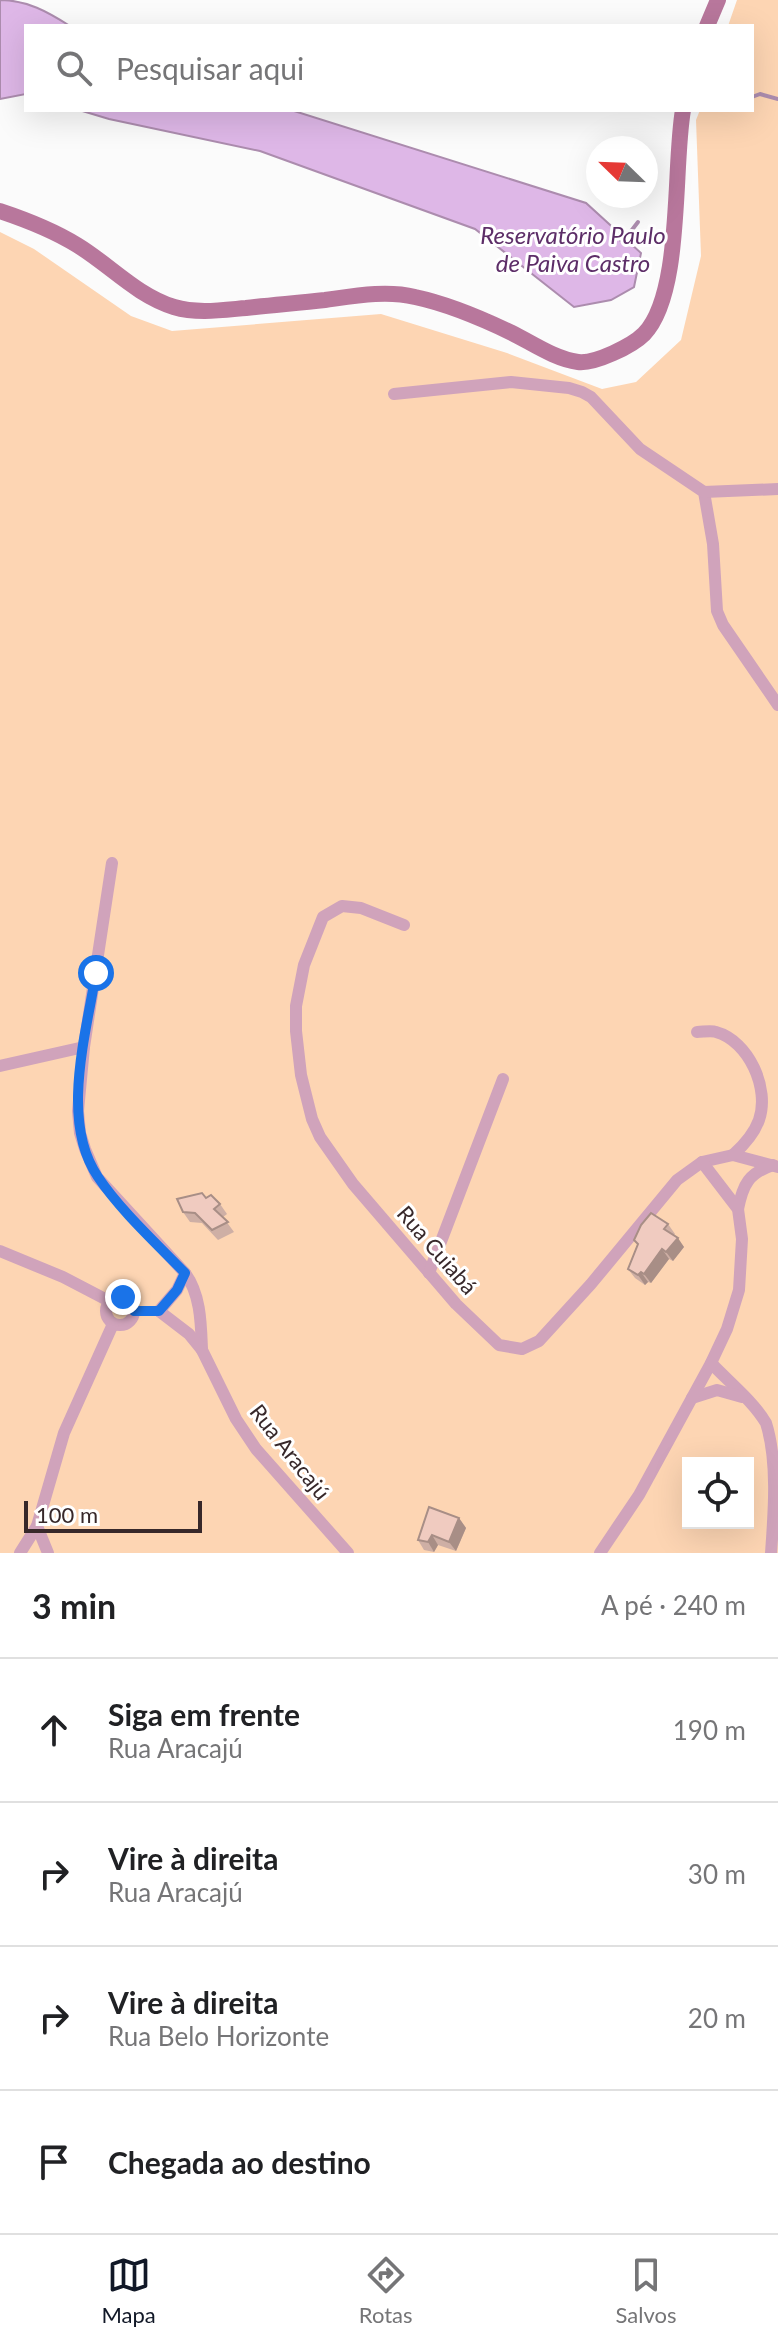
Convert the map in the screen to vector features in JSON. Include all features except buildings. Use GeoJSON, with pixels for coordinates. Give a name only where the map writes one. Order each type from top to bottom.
{"type":"FeatureCollection","features":[{"type":"Feature","properties":{"kind":"main road"},"geometry":{"type":"LineString","coordinates":[[708,0],[708,23]]}},
{"type":"Feature","properties":{"kind":"main road"},"geometry":{"type":"LineString","coordinates":[[708,23],[718,0]]}},
{"type":"Feature","properties":{"kind":"main road"},"geometry":{"type":"LineString","coordinates":[[0,211],[28,220],[79,246],[134,287],[176,308],[230,310],[353,297],[412,296],[437,302],[500,327],[561,357],[587,362],[633,343],[656,317],[663,298],[674,225],[678,137],[683,112]]}},
{"type":"Feature","properties":{"kind":"street"},"geometry":{"type":"LineString","coordinates":[[394,394],[511,382],[569,388],[582,392],[599,404],[640,449],[704,492],[778,489]]}},
{"type":"Feature","properties":{"kind":"street"},"geometry":{"type":"LineString","coordinates":[[704,492],[713,544],[717,611],[723,625],[778,705]]}},
{"type":"Feature","properties":{"kind":"street"},"geometry":{"type":"LineString","coordinates":[[112,863],[84,1047],[78,1111],[80,1133],[91,1165],[110,1193],[190,1280],[201,1313],[202,1350]]}},
{"type":"Feature","properties":{"kind":"street","name":"Rua Cuiabá"},"geometry":{"type":"LineString","coordinates":[[404,925],[361,908],[342,906],[323,917],[304,965],[296,1006],[301,1075],[320,1137],[353,1184],[429,1273],[491,1339],[510,1349],[530,1347],[539,1341],[677,1180],[702,1162],[733,1155],[775,1166]]}},
{"type":"Feature","properties":{"kind":"street"},"geometry":{"type":"LineString","coordinates":[[697,1032],[715,1031],[732,1040],[748,1055],[757,1076],[761,1096],[759,1120],[751,1136],[733,1155]]}},
{"type":"Feature","properties":{"kind":"street"},"geometry":{"type":"LineString","coordinates":[[0,1066],[84,1047]]}},
{"type":"Feature","properties":{"kind":"street"},"geometry":{"type":"LineString","coordinates":[[429,1273],[503,1079]]}},
{"type":"Feature","properties":{"kind":"street"},"geometry":{"type":"LineString","coordinates":[[702,1162],[738,1209]]}},
{"type":"Feature","properties":{"kind":"street"},"geometry":{"type":"LineString","coordinates":[[600,1553],[639,1495],[727,1329],[739,1290],[742,1239],[738,1209],[741,1191],[748,1178],[759,1170],[775,1166]]}},
{"type":"Feature","properties":{"kind":"street"},"geometry":{"type":"LineString","coordinates":[[0,1251],[63,1277],[109,1301],[123,1297],[131,1302],[134,1311],[127,1323],[113,1324]]}},
{"type":"Feature","properties":{"kind":"street"},"geometry":{"type":"LineString","coordinates":[[134,1311],[159,1311],[177,1290],[185,1273]]}},
{"type":"Feature","properties":{"kind":"street"},"geometry":{"type":"LineString","coordinates":[[109,1301],[105,1314],[113,1324]]}},
{"type":"Feature","properties":{"kind":"street","name":"Rua Aracajú"},"geometry":{"type":"LineString","coordinates":[[159,1311],[189,1334],[202,1350],[236,1419],[256,1449],[348,1553]]}},
{"type":"Feature","properties":{"kind":"street"},"geometry":{"type":"LineString","coordinates":[[20,1553],[37,1526],[64,1433],[113,1324]]}},
{"type":"Feature","properties":{"kind":"street"},"geometry":{"type":"LineString","coordinates":[[711,1363],[766,1424],[776,1447],[778,1468],[771,1553]]}},
{"type":"Feature","properties":{"kind":"street"},"geometry":{"type":"LineString","coordinates":[[692,1398],[717,1390],[744,1397]]}},
{"type":"Feature","properties":{"kind":"street"},"geometry":{"type":"LineString","coordinates":[[37,1526],[48,1553]]}},
{"type":"Feature","properties":{"kind":"shaded area"},"geometry":{"type":"Polygon","coordinates":[[[737,0],[778,0],[778,1553],[0,1553],[0,232],[34,249],[131,316],[172,331],[381,314],[507,353],[602,389],[636,382],[681,340],[701,256],[696,120],[699,112],[754,112],[754,24],[729,24],[737,0]]]}},
{"type":"Feature","properties":{"kind":"water"},"geometry":{"type":"Polygon","coordinates":[[[0,0],[37,8],[67,24],[24,24],[24,94],[0,99],[0,0]]]}},
{"type":"Feature","properties":{"kind":"water","name":"Reservatório Paulo de Paiva Castro"},"geometry":{"type":"Polygon","coordinates":[[[86,112],[297,112],[586,203],[586,208],[592,208],[641,253],[634,287],[611,300],[574,307],[475,229],[260,151],[86,112]]]}},
{"type":"Feature","properties":{"kind":"waterway"},"geometry":{"type":"LineString","coordinates":[[754,96],[760,94],[778,99]]}},
{"type":"Feature","properties":{"kind":"waterway"},"geometry":{"type":"LineString","coordinates":[[621,240],[638,222]]}},
{"type":"Feature","properties":{"kind":"route"},"geometry":{"type":"LineString","coordinates":[[96,973],[84,1047],[78,1111],[80,1133],[97,1177],[185,1273],[171,1299],[159,1311],[134,1311],[131,1302],[123,1297]]}}]}
